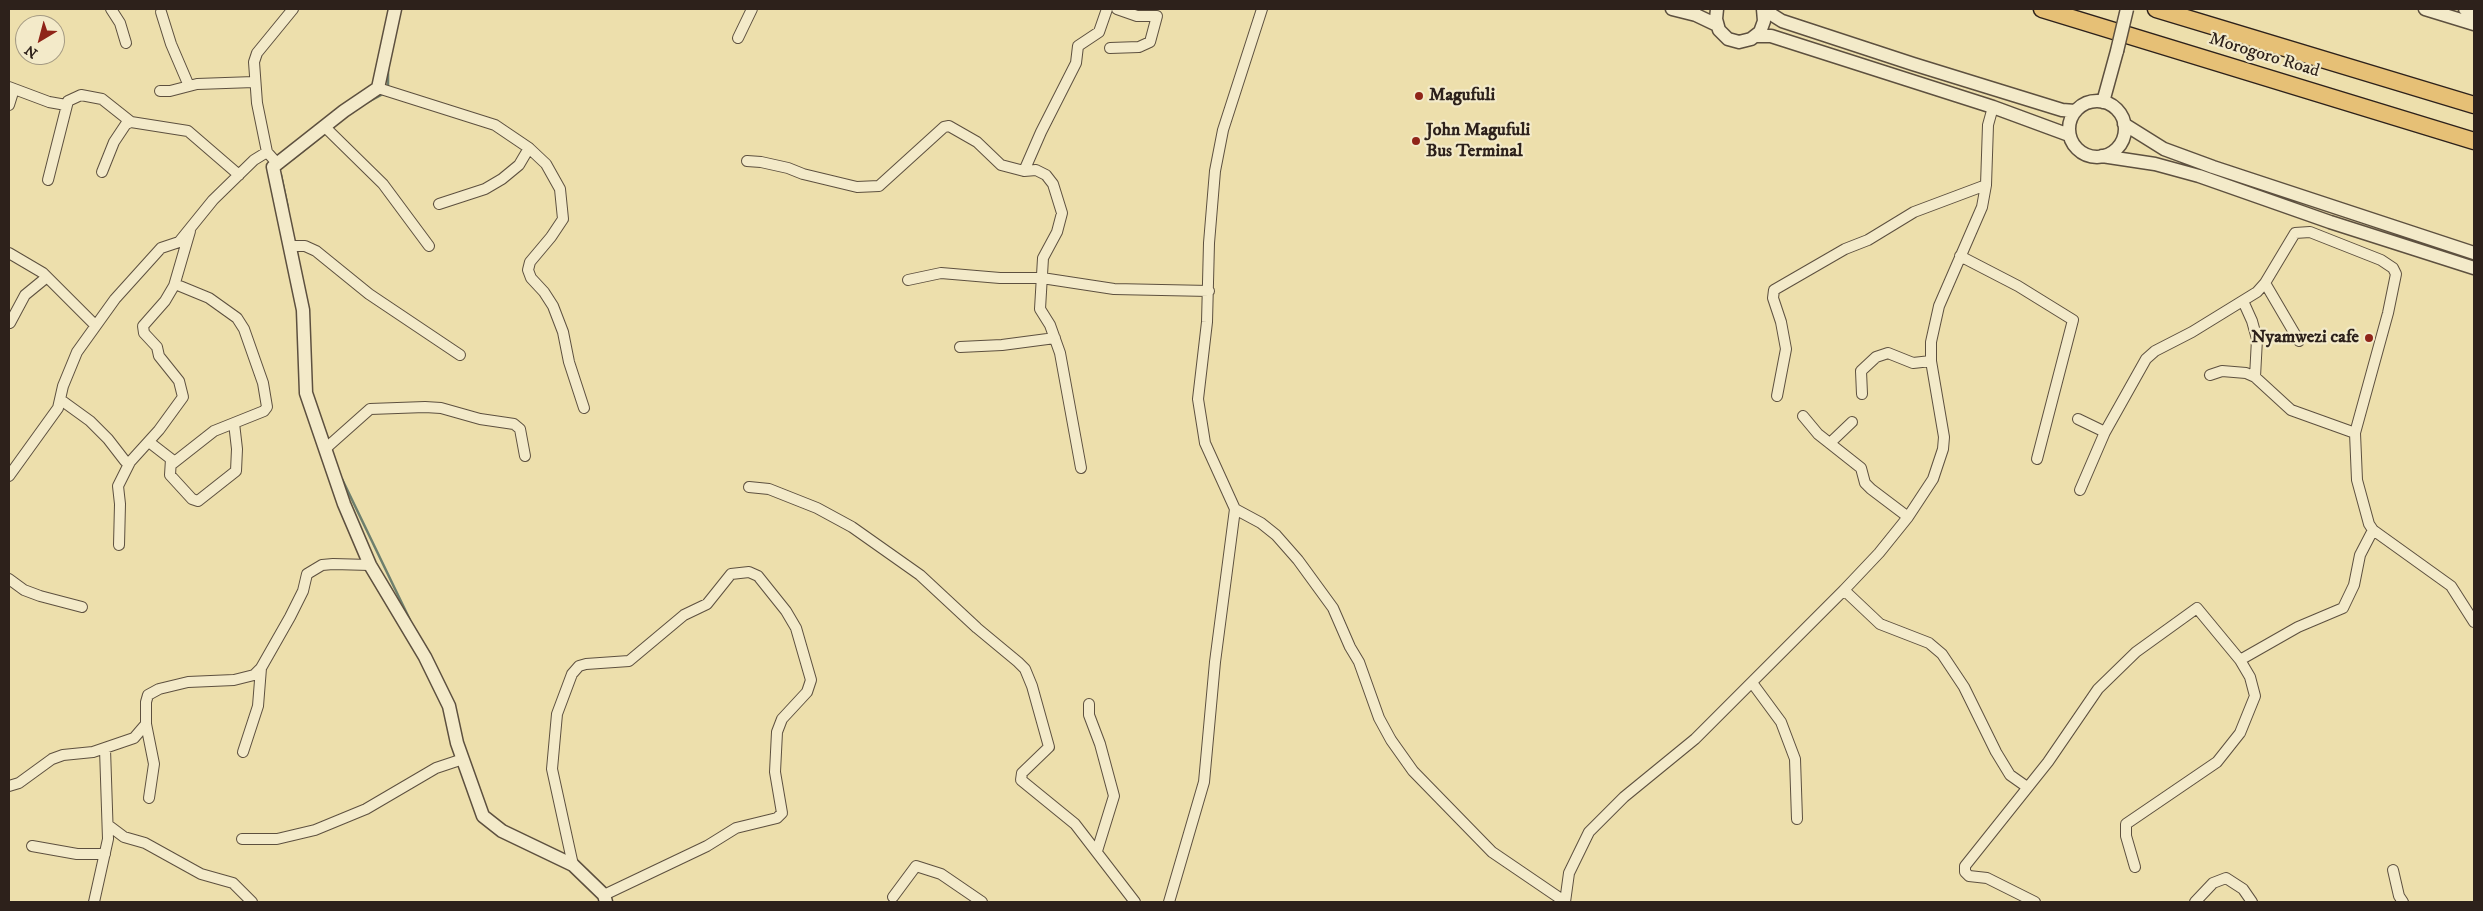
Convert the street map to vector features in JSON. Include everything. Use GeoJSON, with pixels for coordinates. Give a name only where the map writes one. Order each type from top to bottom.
{"type":"FeatureCollection","features":[{"type":"Feature","properties":{"kind":"highway","name":"Morogoro Road"},"geometry":{"type":"LineString","coordinates":[[2042,9],[2474,141]]}},
{"type":"Feature","properties":{"kind":"highway","name":"Morogoro Road"},"geometry":{"type":"LineString","coordinates":[[2156,9],[2474,105]]}},
{"type":"Feature","properties":{"kind":"street"},"geometry":{"type":"LineString","coordinates":[[110,9],[120,23],[126,42]]}},
{"type":"Feature","properties":{"kind":"street"},"geometry":{"type":"LineString","coordinates":[[276,162],[266,152],[254,82],[256,55],[293,9]]}},
{"type":"Feature","properties":{"kind":"street"},"geometry":{"type":"LineString","coordinates":[[395,9],[378,88],[276,162],[274,168],[302,310],[305,386],[325,449],[344,504],[370,564],[425,657],[449,706],[457,743],[476,802],[483,816],[491,824],[573,865],[605,899],[707,846],[736,828],[777,818],[782,813],[775,772],[777,732],[782,718],[808,692],[811,680],[796,628],[786,611],[758,576],[749,572],[731,574],[706,604],[684,615],[629,661],[579,666],[572,674],[558,714],[552,768],[573,865]]}},
{"type":"Feature","properties":{"kind":"street"},"geometry":{"type":"LineString","coordinates":[[738,38],[752,9]]}},
{"type":"Feature","properties":{"kind":"street"},"geometry":{"type":"LineString","coordinates":[[1024,170],[1076,63],[1078,46],[1100,32],[1107,9]]}},
{"type":"Feature","properties":{"kind":"street"},"geometry":{"type":"LineString","coordinates":[[1110,48],[1139,47],[1150,42],[1157,16],[1137,16],[1118,9]]}},
{"type":"Feature","properties":{"kind":"street"},"geometry":{"type":"LineString","coordinates":[[1168,902],[1204,782],[1215,662],[1235,509],[1205,443],[1199,413],[1199,382],[1209,292],[1209,244],[1215,171],[1223,130],[1262,9]]}},
{"type":"Feature","properties":{"kind":"street"},"geometry":{"type":"LineString","coordinates":[[1672,9],[1696,15],[1717,25]]}},
{"type":"Feature","properties":{"kind":"street"},"geometry":{"type":"LineString","coordinates":[[1717,9],[1717,25],[1723,35],[1734,41],[1745,41],[1756,36],[1771,36],[1993,107],[2069,135],[2079,150],[2090,156],[2155,164],[2199,176],[2330,222],[2474,268]]}},
{"type":"Feature","properties":{"kind":"street"},"geometry":{"type":"LineString","coordinates":[[1756,36],[1764,21],[1763,9]]}},
{"type":"Feature","properties":{"kind":"street"},"geometry":{"type":"LineString","coordinates":[[1763,9],[1782,21],[1913,64],[2075,112]]}},
{"type":"Feature","properties":{"kind":"street"},"geometry":{"type":"LineString","coordinates":[[2103,102],[2126,9]]}},
{"type":"Feature","properties":{"kind":"street"},"geometry":{"type":"LineString","coordinates":[[2425,9],[2474,24]]}},
{"type":"Feature","properties":{"kind":"street"},"geometry":{"type":"LineString","coordinates":[[2465,9],[2474,12]]}},
{"type":"Feature","properties":{"kind":"street"},"geometry":{"type":"LineString","coordinates":[[162,12],[171,44],[189,86]]}},
{"type":"Feature","properties":{"kind":"street"},"geometry":{"type":"LineString","coordinates":[[160,91],[170,91],[189,86],[254,82]]}},
{"type":"Feature","properties":{"kind":"street"},"geometry":{"type":"LineString","coordinates":[[9,105],[11,88],[49,102],[66,105]]}},
{"type":"Feature","properties":{"kind":"street"},"geometry":{"type":"LineString","coordinates":[[378,88],[411,100],[480,118],[495,125],[529,148],[546,164],[560,189],[563,212],[560,225],[530,262],[528,270],[531,278],[544,292],[553,306],[563,332],[569,362],[584,408]]}},
{"type":"Feature","properties":{"kind":"street"},"geometry":{"type":"LineString","coordinates":[[48,180],[66,105],[68,101],[76,97],[88,95],[102,99],[131,122],[188,131],[239,175]]}},
{"type":"Feature","properties":{"kind":"street"},"geometry":{"type":"LineString","coordinates":[[2069,135],[2070,122],[2075,112],[2091,102],[2103,102],[2119,112],[2124,124],[2121,142],[2113,151],[2102,156]]}},
{"type":"Feature","properties":{"kind":"street"},"geometry":{"type":"LineString","coordinates":[[1235,509],[1262,523],[1276,535],[1298,560],[1333,608],[1350,647],[1359,662],[1379,718],[1391,740],[1413,771],[1492,852],[1564,901],[1569,873],[1589,832],[1614,805],[1694,739],[1753,684],[1844,590],[1908,517],[1933,479],[1943,449],[1944,430],[1931,361],[1932,342],[1939,306],[1982,207],[1986,184],[1988,125],[1993,107]]}},
{"type":"Feature","properties":{"kind":"street"},"geometry":{"type":"LineString","coordinates":[[102,172],[114,142],[126,124],[131,122]]}},
{"type":"Feature","properties":{"kind":"street"},"geometry":{"type":"LineString","coordinates":[[2124,124],[2164,149],[2212,167],[2474,253]]}},
{"type":"Feature","properties":{"kind":"street"},"geometry":{"type":"LineString","coordinates":[[326,125],[328,130],[383,184],[429,246]]}},
{"type":"Feature","properties":{"kind":"street"},"geometry":{"type":"LineString","coordinates":[[747,161],[788,168],[803,174],[857,187],[879,186],[944,127],[949,126],[977,142],[1001,165],[1024,170],[1036,170],[1046,175],[1053,184],[1062,208],[1061,221],[1044,258],[1040,309],[1056,338],[1081,468]]}},
{"type":"Feature","properties":{"kind":"street"},"geometry":{"type":"LineString","coordinates":[[439,204],[485,189],[502,179],[519,165],[529,148]]}},
{"type":"Feature","properties":{"kind":"street"},"geometry":{"type":"LineString","coordinates":[[9,476],[53,417],[61,400],[64,386],[77,352],[95,325],[161,248],[179,242],[212,200],[266,152]]}},
{"type":"Feature","properties":{"kind":"street"},"geometry":{"type":"LineString","coordinates":[[1776,396],[1786,349],[1781,322],[1773,298],[1774,290],[1845,249],[1868,240],[1914,212],[1986,184]]}},
{"type":"Feature","properties":{"kind":"street"},"geometry":{"type":"LineString","coordinates":[[119,545],[120,504],[118,486],[130,462],[176,410],[184,397],[179,381],[160,358],[157,347],[143,329],[144,324],[165,301],[174,286],[191,228]]}},
{"type":"Feature","properties":{"kind":"street"},"geometry":{"type":"LineString","coordinates":[[2080,490],[2105,432],[2130,384],[2150,354],[2192,332],[2243,301],[2266,283],[2295,232],[2302,231],[2381,260],[2393,268],[2396,274],[2388,313],[2355,433],[2358,480],[2369,524],[2373,530],[2451,586],[2474,622]]}},
{"type":"Feature","properties":{"kind":"street"},"geometry":{"type":"LineString","coordinates":[[290,246],[305,246],[316,252],[368,294],[460,355]]}},
{"type":"Feature","properties":{"kind":"street"},"geometry":{"type":"LineString","coordinates":[[9,253],[37,268],[95,325]]}},
{"type":"Feature","properties":{"kind":"street"},"geometry":{"type":"LineString","coordinates":[[1960,256],[2018,286],[2073,320],[2037,458]]}},
{"type":"Feature","properties":{"kind":"street"},"geometry":{"type":"LineString","coordinates":[[908,280],[941,272],[1000,278],[1042,278],[1114,289],[1209,292]]}},
{"type":"Feature","properties":{"kind":"street"},"geometry":{"type":"LineString","coordinates":[[10,322],[26,295],[47,277]]}},
{"type":"Feature","properties":{"kind":"street"},"geometry":{"type":"LineString","coordinates":[[2266,283],[2299,341]]}},
{"type":"Feature","properties":{"kind":"street"},"geometry":{"type":"LineString","coordinates":[[172,464],[214,432],[264,411],[267,406],[263,383],[244,329],[237,318],[209,298],[178,284],[174,286]]}},
{"type":"Feature","properties":{"kind":"street"},"geometry":{"type":"LineString","coordinates":[[2243,301],[2252,321],[2257,339],[2255,377]]}},
{"type":"Feature","properties":{"kind":"street"},"geometry":{"type":"LineString","coordinates":[[960,347],[1002,345],[1056,338]]}},
{"type":"Feature","properties":{"kind":"street"},"geometry":{"type":"LineString","coordinates":[[1862,394],[1860,371],[1876,357],[1888,353],[1913,363],[1931,361]]}},
{"type":"Feature","properties":{"kind":"street"},"geometry":{"type":"LineString","coordinates":[[2210,375],[2222,371],[2246,373],[2255,377],[2291,410],[2355,433]]}},
{"type":"Feature","properties":{"kind":"street"},"geometry":{"type":"LineString","coordinates":[[61,400],[90,421],[125,460],[130,462]]}},
{"type":"Feature","properties":{"kind":"street"},"geometry":{"type":"LineString","coordinates":[[325,449],[370,409],[425,407],[441,408],[480,419],[514,424],[520,429],[525,456]]}},
{"type":"Feature","properties":{"kind":"street"},"geometry":{"type":"LineString","coordinates":[[1803,416],[1814,430],[1861,468],[1865,483],[1871,489],[1908,517]]}},
{"type":"Feature","properties":{"kind":"street"},"geometry":{"type":"LineString","coordinates":[[2078,419],[2105,432]]}},
{"type":"Feature","properties":{"kind":"street"},"geometry":{"type":"LineString","coordinates":[[1830,443],[1852,422]]}},
{"type":"Feature","properties":{"kind":"street"},"geometry":{"type":"LineString","coordinates":[[149,442],[168,456],[172,464],[170,475],[178,485],[193,500],[203,499],[236,472],[237,448],[234,423]]}},
{"type":"Feature","properties":{"kind":"street"},"geometry":{"type":"LineString","coordinates":[[749,487],[769,489],[782,494],[817,508],[852,527],[920,575],[977,628],[1018,662],[1024,669],[1032,686],[1049,747],[1022,773],[1021,780],[1040,798],[1064,814],[1097,851],[1135,902]]}},
{"type":"Feature","properties":{"kind":"street"},"geometry":{"type":"LineString","coordinates":[[2240,660],[2298,627],[2344,606],[2354,585],[2360,556],[2373,530]]}},
{"type":"Feature","properties":{"kind":"street"},"geometry":{"type":"LineString","coordinates":[[149,798],[154,764],[146,724],[146,698],[151,692],[188,682],[249,677],[261,668],[300,598],[307,574],[322,565],[370,564]]}},
{"type":"Feature","properties":{"kind":"street"},"geometry":{"type":"LineString","coordinates":[[9,579],[24,590],[82,607]]}},
{"type":"Feature","properties":{"kind":"street"},"geometry":{"type":"LineString","coordinates":[[1844,590],[1880,624],[1929,643],[1942,654],[1964,687],[2005,767],[2014,778],[2027,787]]}},
{"type":"Feature","properties":{"kind":"street"},"geometry":{"type":"LineString","coordinates":[[2036,902],[1987,878],[1969,876],[1964,870],[1973,855],[2048,762],[2098,689],[2136,652],[2196,608],[2202,612],[2240,660],[2250,677],[2255,696],[2240,733],[2212,767],[2168,794],[2126,824],[2126,836],[2134,867]]}},
{"type":"Feature","properties":{"kind":"street"},"geometry":{"type":"LineString","coordinates":[[243,752],[258,706],[261,668]]}},
{"type":"Feature","properties":{"kind":"street"},"geometry":{"type":"LineString","coordinates":[[1753,684],[1781,722],[1795,759],[1797,819]]}},
{"type":"Feature","properties":{"kind":"street"},"geometry":{"type":"LineString","coordinates":[[1089,704],[1089,715],[1100,744],[1114,796],[1097,851]]}},
{"type":"Feature","properties":{"kind":"street"},"geometry":{"type":"LineString","coordinates":[[9,786],[19,783],[52,759],[63,755],[105,749],[134,738],[146,724]]}},
{"type":"Feature","properties":{"kind":"street"},"geometry":{"type":"LineString","coordinates":[[94,902],[105,854],[108,825],[105,808],[105,749]]}},
{"type":"Feature","properties":{"kind":"street"},"geometry":{"type":"LineString","coordinates":[[242,839],[262,840],[315,830],[366,809],[436,768],[463,758]]}},
{"type":"Feature","properties":{"kind":"street"},"geometry":{"type":"LineString","coordinates":[[108,825],[124,837],[145,843],[201,874],[233,883],[252,902]]}},
{"type":"Feature","properties":{"kind":"street"},"geometry":{"type":"LineString","coordinates":[[32,846],[77,854],[105,854]]}},
{"type":"Feature","properties":{"kind":"street"},"geometry":{"type":"LineString","coordinates":[[893,897],[916,866],[941,874],[982,902]]}},
{"type":"Feature","properties":{"kind":"street"},"geometry":{"type":"LineString","coordinates":[[2393,870],[2399,896],[2403,902]]}},
{"type":"Feature","properties":{"kind":"street"},"geometry":{"type":"LineString","coordinates":[[2195,902],[2214,883],[2226,878],[2243,889],[2252,902]]}},
{"type":"Feature","properties":{"kind":"waterway"},"geometry":{"type":"LineString","coordinates":[[388,67],[388,87]]}},
{"type":"Feature","properties":{"kind":"waterway"},"geometry":{"type":"LineString","coordinates":[[368,102],[385,93]]}},
{"type":"Feature","properties":{"kind":"waterway"},"geometry":{"type":"LineString","coordinates":[[293,159],[322,136]]}},
{"type":"Feature","properties":{"kind":"waterway"},"geometry":{"type":"LineString","coordinates":[[281,175],[288,208]]}},
{"type":"Feature","properties":{"kind":"waterway"},"geometry":{"type":"LineString","coordinates":[[342,479],[410,620]]}},
{"type":"Feature","properties":{"kind":"place","name":"Magufuli"},"geometry":{"type":"Point","coordinates":[1419,96]}},
{"type":"Feature","properties":{"kind":"place","name":"John Magufuli Bus Terminal"},"geometry":{"type":"Point","coordinates":[1416,141]}},
{"type":"Feature","properties":{"kind":"place","name":"Nyamwezi cafe"},"geometry":{"type":"Point","coordinates":[2369,338]}}]}
